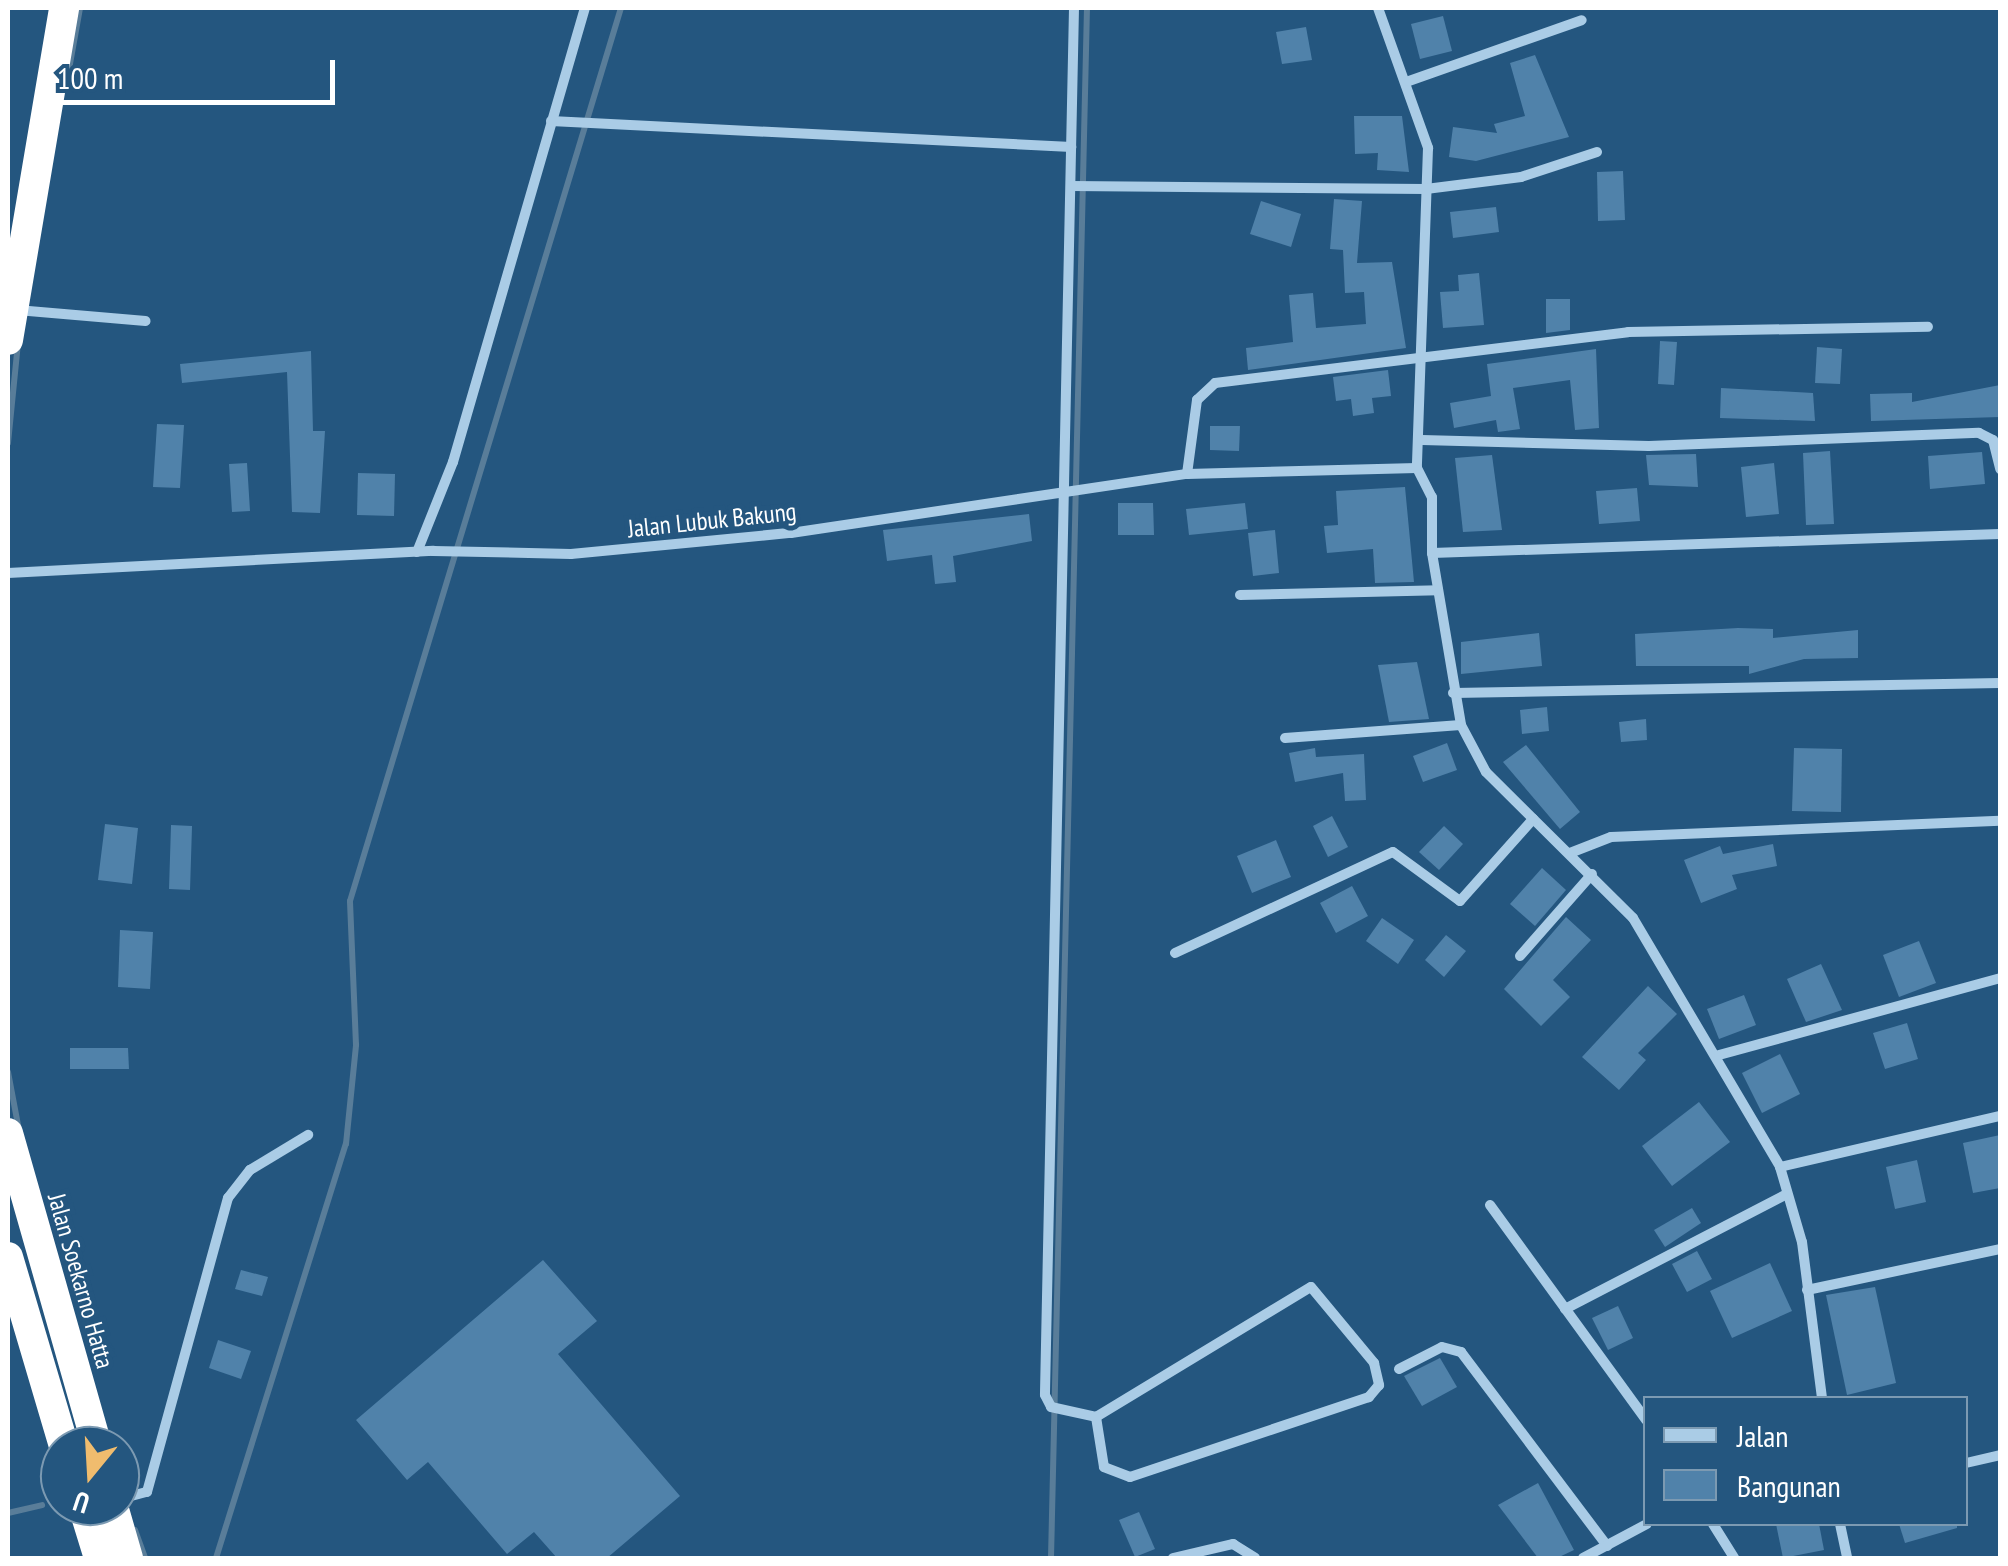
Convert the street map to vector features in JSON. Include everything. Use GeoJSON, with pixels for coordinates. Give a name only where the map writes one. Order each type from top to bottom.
{"type":"FeatureCollection","features":[{"type":"Feature","properties":{"kind":"highway"},"geometry":{"type":"LineString","coordinates":[[8,340],[64,8]]}},
{"type":"Feature","properties":{"kind":"highway","name":"Jalan Soekarno Hatta"},"geometry":{"type":"LineString","coordinates":[[8,1134],[90,1426]]}},
{"type":"Feature","properties":{"kind":"highway"},"geometry":{"type":"LineString","coordinates":[[8,1257],[58,1426]]}},
{"type":"Feature","properties":{"kind":"highway"},"geometry":{"type":"LineString","coordinates":[[89,1526],[99,1558]]}},
{"type":"Feature","properties":{"kind":"highway"},"geometry":{"type":"LineString","coordinates":[[127,1526],[128,1558]]}},
{"type":"Feature","properties":{"kind":"street"},"geometry":{"type":"LineString","coordinates":[[418,552],[585,8]]}},
{"type":"Feature","properties":{"kind":"street"},"geometry":{"type":"LineString","coordinates":[[1074,8],[1070,147],[1074,186],[1047,1403],[1092,1416],[1311,1286],[1365,1350],[1379,1385],[1369,1397],[1130,1477],[1104,1467],[1092,1416]]}},
{"type":"Feature","properties":{"kind":"street"},"geometry":{"type":"LineString","coordinates":[[1378,8],[1424,121],[1422,440],[1417,468],[1430,486],[1432,553],[1460,725],[1486,772],[1633,918],[1719,1055],[1780,1167],[1807,1290],[1822,1396]]}},
{"type":"Feature","properties":{"kind":"street"},"geometry":{"type":"LineString","coordinates":[[1409,81],[1582,20]]}},
{"type":"Feature","properties":{"kind":"street"},"geometry":{"type":"LineString","coordinates":[[552,121],[1070,147]]}},
{"type":"Feature","properties":{"kind":"street"},"geometry":{"type":"LineString","coordinates":[[1074,186],[1426,189],[1521,177],[1597,152]]}},
{"type":"Feature","properties":{"kind":"street"},"geometry":{"type":"LineString","coordinates":[[11,310],[146,321]]}},
{"type":"Feature","properties":{"kind":"street"},"geometry":{"type":"LineString","coordinates":[[1186,474],[1206,386],[1423,353],[1628,332],[1928,327]]}},
{"type":"Feature","properties":{"kind":"street"},"geometry":{"type":"LineString","coordinates":[[1422,440],[1649,446],[1979,434],[1994,440],[2000,469]]}},
{"type":"Feature","properties":{"kind":"street","name":"Jalan Lubuk Bakung"},"geometry":{"type":"LineString","coordinates":[[9,573],[433,551],[496,555],[791,533],[1186,474],[1417,468]]}},
{"type":"Feature","properties":{"kind":"street"},"geometry":{"type":"LineString","coordinates":[[1432,553],[2000,534]]}},
{"type":"Feature","properties":{"kind":"street"},"geometry":{"type":"LineString","coordinates":[[1240,595],[1438,590]]}},
{"type":"Feature","properties":{"kind":"street"},"geometry":{"type":"LineString","coordinates":[[1453,693],[2000,683]]}},
{"type":"Feature","properties":{"kind":"street"},"geometry":{"type":"LineString","coordinates":[[1285,738],[1460,725]]}},
{"type":"Feature","properties":{"kind":"street"},"geometry":{"type":"LineString","coordinates":[[1175,953],[1392,852],[1460,901],[1534,819]]}},
{"type":"Feature","properties":{"kind":"street"},"geometry":{"type":"LineString","coordinates":[[1570,853],[1611,838],[2000,821]]}},
{"type":"Feature","properties":{"kind":"street"},"geometry":{"type":"LineString","coordinates":[[1520,956],[1592,874]]}},
{"type":"Feature","properties":{"kind":"street"},"geometry":{"type":"LineString","coordinates":[[1719,1055],[2000,978]]}},
{"type":"Feature","properties":{"kind":"street"},"geometry":{"type":"LineString","coordinates":[[1780,1167],[2000,1116]]}},
{"type":"Feature","properties":{"kind":"street"},"geometry":{"type":"LineString","coordinates":[[140,1495],[147,1492],[228,1198],[250,1170],[308,1135]]}},
{"type":"Feature","properties":{"kind":"street"},"geometry":{"type":"LineString","coordinates":[[1564,1308],[1787,1194]]}},
{"type":"Feature","properties":{"kind":"street"},"geometry":{"type":"LineString","coordinates":[[1490,1205],[1643,1416]]}},
{"type":"Feature","properties":{"kind":"street"},"geometry":{"type":"LineString","coordinates":[[1807,1290],[2000,1249]]}},
{"type":"Feature","properties":{"kind":"street"},"geometry":{"type":"LineString","coordinates":[[1399,1369],[1442,1348],[1461,1352],[1607,1546]]}},
{"type":"Feature","properties":{"kind":"street"},"geometry":{"type":"LineString","coordinates":[[1968,1463],[2000,1455]]}},
{"type":"Feature","properties":{"kind":"street"},"geometry":{"type":"LineString","coordinates":[[1583,1558],[1643,1526]]}},
{"type":"Feature","properties":{"kind":"street"},"geometry":{"type":"LineString","coordinates":[[1713,1526],[1734,1558]]}},
{"type":"Feature","properties":{"kind":"street"},"geometry":{"type":"LineString","coordinates":[[1840,1526],[1847,1558]]}},
{"type":"Feature","properties":{"kind":"street"},"geometry":{"type":"LineString","coordinates":[[1173,1558],[1233,1544],[1256,1558]]}},
{"type":"Feature","properties":{"kind":"building"},"geometry":{"type":"Polygon","coordinates":[[[1443,16],[1452,51],[1420,59],[1411,24],[1443,16]]]}},
{"type":"Feature","properties":{"kind":"building"},"geometry":{"type":"Polygon","coordinates":[[[1306,27],[1312,60],[1282,64],[1276,32],[1306,27]]]}},
{"type":"Feature","properties":{"kind":"building"},"geometry":{"type":"Polygon","coordinates":[[[1535,55],[1569,137],[1476,161],[1449,157],[1453,127],[1497,133],[1494,124],[1525,116],[1510,63],[1535,55]]]}},
{"type":"Feature","properties":{"kind":"building"},"geometry":{"type":"Polygon","coordinates":[[[1354,116],[1402,116],[1409,172],[1377,170],[1378,153],[1355,154],[1354,116]]]}},
{"type":"Feature","properties":{"kind":"building"},"geometry":{"type":"Polygon","coordinates":[[[1623,171],[1625,220],[1598,221],[1597,172],[1623,171]]]}},
{"type":"Feature","properties":{"kind":"building"},"geometry":{"type":"Polygon","coordinates":[[[1334,199],[1362,201],[1357,263],[1392,262],[1406,348],[1248,370],[1246,348],[1293,342],[1289,295],[1313,293],[1316,328],[1366,324],[1364,292],[1345,293],[1343,250],[1330,249],[1334,199]]]}},
{"type":"Feature","properties":{"kind":"building"},"geometry":{"type":"Polygon","coordinates":[[[1261,201],[1301,214],[1291,247],[1250,234],[1261,201]]]}},
{"type":"Feature","properties":{"kind":"building"},"geometry":{"type":"Polygon","coordinates":[[[1496,207],[1499,232],[1453,238],[1450,212],[1496,207]]]}},
{"type":"Feature","properties":{"kind":"building"},"geometry":{"type":"Polygon","coordinates":[[[1479,273],[1484,325],[1443,328],[1440,292],[1459,291],[1458,275],[1479,273]]]}},
{"type":"Feature","properties":{"kind":"building"},"geometry":{"type":"Polygon","coordinates":[[[1546,299],[1570,299],[1570,330],[1546,333],[1546,299]]]}},
{"type":"Feature","properties":{"kind":"building"},"geometry":{"type":"Polygon","coordinates":[[[1660,341],[1677,342],[1674,385],[1658,384],[1660,341]]]}},
{"type":"Feature","properties":{"kind":"building"},"geometry":{"type":"Polygon","coordinates":[[[1817,347],[1842,349],[1840,384],[1815,383],[1817,347]]]}},
{"type":"Feature","properties":{"kind":"building"},"geometry":{"type":"Polygon","coordinates":[[[1596,349],[1599,428],[1575,430],[1570,380],[1513,388],[1520,429],[1498,432],[1496,420],[1454,428],[1450,403],[1491,396],[1487,364],[1596,349]]]}},
{"type":"Feature","properties":{"kind":"building"},"geometry":{"type":"Polygon","coordinates":[[[311,351],[313,431],[325,431],[320,513],[292,512],[287,372],[182,383],[180,364],[311,351]]]}},
{"type":"Feature","properties":{"kind":"building"},"geometry":{"type":"Polygon","coordinates":[[[1388,370],[1391,396],[1372,398],[1374,413],[1353,416],[1351,399],[1336,401],[1333,377],[1388,370]]]}},
{"type":"Feature","properties":{"kind":"building"},"geometry":{"type":"Polygon","coordinates":[[[2000,385],[2000,417],[1871,421],[1870,394],[1912,393],[1912,402],[2000,385]]]}},
{"type":"Feature","properties":{"kind":"building"},"geometry":{"type":"Polygon","coordinates":[[[1721,388],[1813,393],[1815,421],[1720,418],[1721,388]]]}},
{"type":"Feature","properties":{"kind":"building"},"geometry":{"type":"Polygon","coordinates":[[[157,424],[184,425],[180,488],[153,487],[157,424]]]}},
{"type":"Feature","properties":{"kind":"building"},"geometry":{"type":"Polygon","coordinates":[[[1210,426],[1240,426],[1239,451],[1210,450],[1210,426]]]}},
{"type":"Feature","properties":{"kind":"building"},"geometry":{"type":"Polygon","coordinates":[[[1830,451],[1834,524],[1806,525],[1803,453],[1830,451]]]}},
{"type":"Feature","properties":{"kind":"building"},"geometry":{"type":"Polygon","coordinates":[[[1982,452],[1985,484],[1930,489],[1928,456],[1982,452]]]}},
{"type":"Feature","properties":{"kind":"building"},"geometry":{"type":"Polygon","coordinates":[[[1696,454],[1698,487],[1649,485],[1646,455],[1696,454]]]}},
{"type":"Feature","properties":{"kind":"building"},"geometry":{"type":"Polygon","coordinates":[[[1492,455],[1502,530],[1463,532],[1455,458],[1492,455]]]}},
{"type":"Feature","properties":{"kind":"building"},"geometry":{"type":"Polygon","coordinates":[[[247,463],[250,511],[232,512],[229,464],[247,463]]]}},
{"type":"Feature","properties":{"kind":"building"},"geometry":{"type":"Polygon","coordinates":[[[1774,463],[1779,514],[1746,517],[1741,467],[1774,463]]]}},
{"type":"Feature","properties":{"kind":"building"},"geometry":{"type":"Polygon","coordinates":[[[358,473],[395,474],[394,516],[357,515],[358,473]]]}},
{"type":"Feature","properties":{"kind":"building"},"geometry":{"type":"Polygon","coordinates":[[[1405,487],[1414,582],[1375,583],[1373,549],[1327,553],[1324,526],[1338,525],[1336,491],[1405,487]]]}},
{"type":"Feature","properties":{"kind":"building"},"geometry":{"type":"Polygon","coordinates":[[[1637,488],[1640,521],[1599,524],[1596,491],[1637,488]]]}},
{"type":"Feature","properties":{"kind":"building"},"geometry":{"type":"Polygon","coordinates":[[[1118,503],[1153,503],[1154,535],[1118,535],[1118,503]]]}},
{"type":"Feature","properties":{"kind":"building"},"geometry":{"type":"Polygon","coordinates":[[[1245,503],[1248,529],[1189,535],[1186,509],[1245,503]]]}},
{"type":"Feature","properties":{"kind":"building"},"geometry":{"type":"Polygon","coordinates":[[[1029,514],[1032,541],[953,556],[956,582],[935,584],[932,555],[887,561],[883,530],[1029,514]]]}},
{"type":"Feature","properties":{"kind":"building"},"geometry":{"type":"Polygon","coordinates":[[[1275,530],[1279,573],[1253,576],[1248,533],[1275,530]]]}},
{"type":"Feature","properties":{"kind":"building"},"geometry":{"type":"Polygon","coordinates":[[[1773,629],[1773,638],[1858,630],[1858,658],[1804,659],[1749,674],[1749,666],[1636,666],[1635,634],[1773,629]]]}},
{"type":"Feature","properties":{"kind":"building"},"geometry":{"type":"Polygon","coordinates":[[[1539,633],[1542,666],[1461,674],[1461,642],[1539,633]]]}},
{"type":"Feature","properties":{"kind":"building"},"geometry":{"type":"Polygon","coordinates":[[[1417,662],[1429,719],[1389,722],[1378,665],[1417,662]]]}},
{"type":"Feature","properties":{"kind":"building"},"geometry":{"type":"Polygon","coordinates":[[[1547,707],[1549,731],[1522,734],[1520,710],[1547,707]]]}},
{"type":"Feature","properties":{"kind":"building"},"geometry":{"type":"Polygon","coordinates":[[[1646,719],[1647,740],[1621,742],[1619,722],[1646,719]]]}},
{"type":"Feature","properties":{"kind":"building"},"geometry":{"type":"Polygon","coordinates":[[[1447,743],[1457,770],[1423,782],[1413,756],[1447,743]]]}},
{"type":"Feature","properties":{"kind":"building"},"geometry":{"type":"Polygon","coordinates":[[[1526,745],[1580,812],[1560,829],[1503,762],[1526,745]]]}},
{"type":"Feature","properties":{"kind":"building"},"geometry":{"type":"Polygon","coordinates":[[[1315,748],[1316,757],[1364,754],[1366,800],[1345,801],[1343,773],[1295,782],[1289,753],[1315,748]]]}},
{"type":"Feature","properties":{"kind":"building"},"geometry":{"type":"Polygon","coordinates":[[[1794,748],[1842,749],[1841,812],[1792,811],[1794,748]]]}},
{"type":"Feature","properties":{"kind":"building"},"geometry":{"type":"Polygon","coordinates":[[[1332,816],[1348,847],[1328,857],[1313,826],[1332,816]]]}},
{"type":"Feature","properties":{"kind":"building"},"geometry":{"type":"Polygon","coordinates":[[[105,824],[138,828],[132,884],[98,880],[105,824]]]}},
{"type":"Feature","properties":{"kind":"building"},"geometry":{"type":"Polygon","coordinates":[[[171,825],[192,826],[190,890],[169,889],[171,825]]]}},
{"type":"Feature","properties":{"kind":"building"},"geometry":{"type":"Polygon","coordinates":[[[1444,826],[1463,844],[1439,870],[1419,852],[1444,826]]]}},
{"type":"Feature","properties":{"kind":"building"},"geometry":{"type":"Polygon","coordinates":[[[1276,840],[1291,877],[1252,893],[1237,856],[1276,840]]]}},
{"type":"Feature","properties":{"kind":"building"},"geometry":{"type":"Polygon","coordinates":[[[1773,844],[1777,866],[1732,875],[1737,889],[1701,903],[1684,860],[1720,846],[1723,854],[1773,844]]]}},
{"type":"Feature","properties":{"kind":"building"},"geometry":{"type":"Polygon","coordinates":[[[1542,868],[1566,890],[1535,926],[1510,904],[1542,868]]]}},
{"type":"Feature","properties":{"kind":"building"},"geometry":{"type":"Polygon","coordinates":[[[1352,886],[1368,916],[1336,933],[1320,903],[1352,886]]]}},
{"type":"Feature","properties":{"kind":"building"},"geometry":{"type":"Polygon","coordinates":[[[1566,917],[1591,940],[1553,980],[1570,997],[1541,1026],[1504,989],[1566,917]]]}},
{"type":"Feature","properties":{"kind":"building"},"geometry":{"type":"Polygon","coordinates":[[[1382,918],[1414,940],[1398,964],[1366,941],[1382,918]]]}},
{"type":"Feature","properties":{"kind":"building"},"geometry":{"type":"Polygon","coordinates":[[[120,930],[153,932],[150,989],[118,987],[120,930]]]}},
{"type":"Feature","properties":{"kind":"building"},"geometry":{"type":"Polygon","coordinates":[[[1446,935],[1466,951],[1444,977],[1425,960],[1446,935]]]}},
{"type":"Feature","properties":{"kind":"building"},"geometry":{"type":"Polygon","coordinates":[[[1919,941],[1936,983],[1899,997],[1883,955],[1919,941]]]}},
{"type":"Feature","properties":{"kind":"building"},"geometry":{"type":"Polygon","coordinates":[[[1821,964],[1842,1010],[1806,1022],[1787,979],[1821,964]]]}},
{"type":"Feature","properties":{"kind":"building"},"geometry":{"type":"Polygon","coordinates":[[[1648,986],[1677,1014],[1638,1053],[1646,1060],[1619,1090],[1582,1057],[1648,986]]]}},
{"type":"Feature","properties":{"kind":"building"},"geometry":{"type":"Polygon","coordinates":[[[1744,995],[1756,1025],[1719,1039],[1707,1009],[1744,995]]]}},
{"type":"Feature","properties":{"kind":"building"},"geometry":{"type":"Polygon","coordinates":[[[1907,1023],[1918,1059],[1885,1069],[1873,1033],[1907,1023]]]}},
{"type":"Feature","properties":{"kind":"building"},"geometry":{"type":"Polygon","coordinates":[[[70,1048],[128,1048],[129,1069],[70,1069],[70,1048]]]}},
{"type":"Feature","properties":{"kind":"building"},"geometry":{"type":"Polygon","coordinates":[[[1780,1054],[1800,1094],[1762,1113],[1742,1073],[1780,1054]]]}},
{"type":"Feature","properties":{"kind":"building"},"geometry":{"type":"Polygon","coordinates":[[[1699,1102],[1730,1142],[1672,1186],[1642,1146],[1699,1102]]]}},
{"type":"Feature","properties":{"kind":"building"},"geometry":{"type":"Polygon","coordinates":[[[2000,1135],[2000,1188],[1973,1193],[1963,1143],[2000,1135]]]}},
{"type":"Feature","properties":{"kind":"building"},"geometry":{"type":"Polygon","coordinates":[[[1917,1160],[1926,1202],[1895,1209],[1886,1167],[1917,1160]]]}},
{"type":"Feature","properties":{"kind":"building"},"geometry":{"type":"Polygon","coordinates":[[[1692,1208],[1701,1223],[1665,1247],[1654,1230],[1692,1208]]]}},
{"type":"Feature","properties":{"kind":"building"},"geometry":{"type":"Polygon","coordinates":[[[1697,1251],[1712,1279],[1687,1292],[1672,1264],[1697,1251]]]}},
{"type":"Feature","properties":{"kind":"building"},"geometry":{"type":"Polygon","coordinates":[[[543,1260],[597,1321],[558,1354],[680,1496],[607,1558],[557,1558],[534,1532],[507,1554],[428,1462],[407,1480],[356,1420],[543,1260]]]}},
{"type":"Feature","properties":{"kind":"building"},"geometry":{"type":"Polygon","coordinates":[[[1770,1263],[1792,1311],[1732,1338],[1710,1291],[1770,1263]]]}},
{"type":"Feature","properties":{"kind":"building"},"geometry":{"type":"Polygon","coordinates":[[[241,1270],[268,1277],[262,1296],[235,1289],[241,1270]]]}},
{"type":"Feature","properties":{"kind":"building"},"geometry":{"type":"Polygon","coordinates":[[[1875,1287],[1896,1383],[1847,1395],[1826,1295],[1875,1287]]]}},
{"type":"Feature","properties":{"kind":"building"},"geometry":{"type":"Polygon","coordinates":[[[1618,1306],[1633,1338],[1608,1350],[1592,1318],[1618,1306]]]}},
{"type":"Feature","properties":{"kind":"building"},"geometry":{"type":"Polygon","coordinates":[[[218,1340],[251,1351],[241,1379],[209,1368],[218,1340]]]}},
{"type":"Feature","properties":{"kind":"building"},"geometry":{"type":"Polygon","coordinates":[[[1440,1358],[1457,1387],[1422,1406],[1404,1376],[1440,1358]]]}},
{"type":"Feature","properties":{"kind":"building"},"geometry":{"type":"Polygon","coordinates":[[[1538,1483],[1574,1550],[1557,1558],[1538,1558],[1498,1505],[1538,1483]]]}},
{"type":"Feature","properties":{"kind":"building"},"geometry":{"type":"Polygon","coordinates":[[[1139,1512],[1155,1549],[1135,1557],[1119,1520],[1139,1512]]]}},
{"type":"Feature","properties":{"kind":"building"},"geometry":{"type":"Polygon","coordinates":[[[1776,1526],[1819,1526],[1824,1550],[1783,1558],[1776,1526]]]}},
{"type":"Feature","properties":{"kind":"building"},"geometry":{"type":"Polygon","coordinates":[[[1900,1526],[1957,1526],[1957,1528],[1905,1543],[1900,1526]]]}},
{"type":"Feature","properties":{"kind":"waterway"},"geometry":{"type":"LineString","coordinates":[[68,75],[80,8]]}},
{"type":"Feature","properties":{"kind":"waterway"},"geometry":{"type":"LineString","coordinates":[[216,1558],[346,1144],[356,1045],[350,901],[621,8]]}},
{"type":"Feature","properties":{"kind":"waterway"},"geometry":{"type":"LineString","coordinates":[[1051,1558],[1087,8]]}},
{"type":"Feature","properties":{"kind":"waterway"},"geometry":{"type":"LineString","coordinates":[[8,443],[18,343]]}},
{"type":"Feature","properties":{"kind":"waterway"},"geometry":{"type":"LineString","coordinates":[[8,1072],[19,1130]]}},
{"type":"Feature","properties":{"kind":"waterway"},"geometry":{"type":"LineString","coordinates":[[8,1513],[40,1505]]}},
{"type":"Feature","properties":{"kind":"waterway"},"geometry":{"type":"LineString","coordinates":[[135,1530],[145,1558]]}}]}
